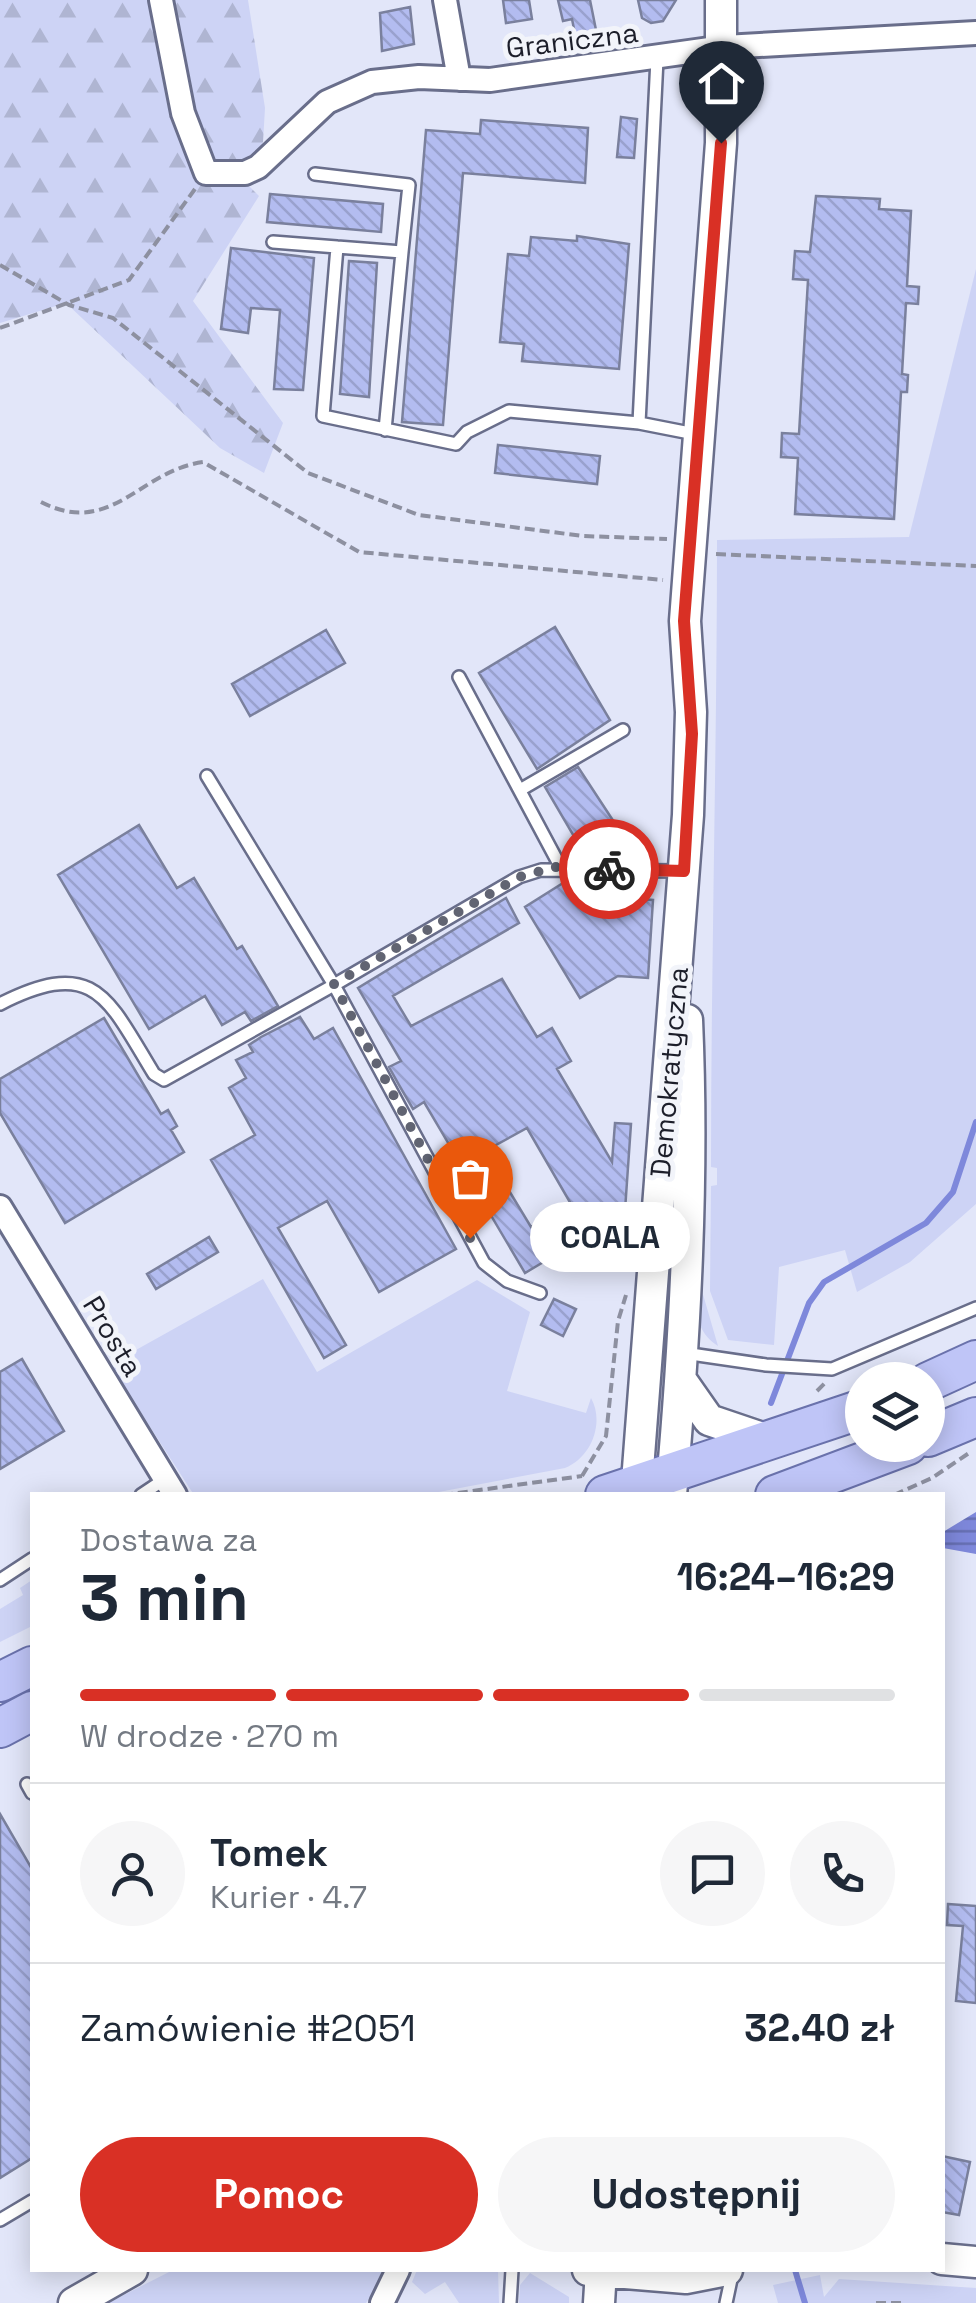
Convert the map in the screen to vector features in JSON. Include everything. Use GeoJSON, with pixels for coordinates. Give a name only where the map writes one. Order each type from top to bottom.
{"type":"FeatureCollection","features":[{"type":"Feature","properties":{"kind":"main road"},"geometry":{"type":"LineString","coordinates":[[945,1374],[976,1360]]}},
{"type":"Feature","properties":{"kind":"main road"},"geometry":{"type":"LineString","coordinates":[[635,1488],[845,1415]]}},
{"type":"Feature","properties":{"kind":"main road"},"geometry":{"type":"LineString","coordinates":[[945,1430],[976,1417]]}},
{"type":"Feature","properties":{"kind":"main road"},"geometry":{"type":"LineString","coordinates":[[783,1492],[863,1462]]}},
{"type":"Feature","properties":{"kind":"main road"},"geometry":{"type":"LineString","coordinates":[[0,1682],[30,1667]]}},
{"type":"Feature","properties":{"kind":"main road"},"geometry":{"type":"LineString","coordinates":[[0,1728],[30,1712]]}},
{"type":"Feature","properties":{"kind":"street","name":"Graniczna"},"geometry":{"type":"LineString","coordinates":[[160,0],[183,113],[206,173],[246,173],[258,168],[327,102],[372,82],[490,80],[724,48],[976,33]]}},
{"type":"Feature","properties":{"kind":"street"},"geometry":{"type":"LineString","coordinates":[[445,0],[459,79]]}},
{"type":"Feature","properties":{"kind":"street","name":"Demokratyczna"},"geometry":{"type":"LineString","coordinates":[[635,1488],[682,1367],[690,1101],[680,948],[692,734],[684,645],[721,143],[722,0]]}},
{"type":"Feature","properties":{"kind":"street","name":"Demokratyczna"},"geometry":{"type":"LineString","coordinates":[[635,1488],[671,999],[680,948]]}},
{"type":"Feature","properties":{"kind":"street","name":"Prosta"},"geometry":{"type":"LineString","coordinates":[[0,1208],[170,1487]]}},
{"type":"Feature","properties":{"kind":"street"},"geometry":{"type":"LineString","coordinates":[[682,1367],[709,1420],[738,1434],[774,1442]]}},
{"type":"Feature","properties":{"kind":"street"},"geometry":{"type":"LineString","coordinates":[[945,2259],[976,2262]]}},
{"type":"Feature","properties":{"kind":"street"},"geometry":{"type":"LineString","coordinates":[[74,2303],[128,2272]]}},
{"type":"Feature","properties":{"kind":"street"},"geometry":{"type":"LineString","coordinates":[[382,2303],[397,2272]]}},
{"type":"Feature","properties":{"kind":"street"},"geometry":{"type":"LineString","coordinates":[[597,2272],[599,2303]]}},
{"type":"Feature","properties":{"kind":"street"},"geometry":{"type":"LineString","coordinates":[[600,2272],[633,2283],[723,2272]]}},
{"type":"Feature","properties":{"kind":"lane"},"geometry":{"type":"LineString","coordinates":[[639,423],[657,59]]}},
{"type":"Feature","properties":{"kind":"lane"},"geometry":{"type":"LineString","coordinates":[[316,174],[409,185],[385,430]]}},
{"type":"Feature","properties":{"kind":"lane"},"geometry":{"type":"LineString","coordinates":[[273,242],[402,252]]}},
{"type":"Feature","properties":{"kind":"lane"},"geometry":{"type":"LineString","coordinates":[[338,247],[323,416],[456,444],[467,432],[509,411],[639,423],[698,434]]}},
{"type":"Feature","properties":{"kind":"lane"},"geometry":{"type":"LineString","coordinates":[[460,677],[560,866]]}},
{"type":"Feature","properties":{"kind":"lane"},"geometry":{"type":"LineString","coordinates":[[520,790],[624,730]]}},
{"type":"Feature","properties":{"kind":"lane"},"geometry":{"type":"LineString","coordinates":[[207,776],[334,984],[484,1263],[507,1280],[540,1293]]}},
{"type":"Feature","properties":{"kind":"lane"},"geometry":{"type":"LineString","coordinates":[[0,1004],[54,982],[92,989],[116,1010],[154,1074],[164,1080],[519,877],[560,866],[684,871]]}},
{"type":"Feature","properties":{"kind":"lane"},"geometry":{"type":"LineString","coordinates":[[682,1367],[843,1366],[976,1308]]}},
{"type":"Feature","properties":{"kind":"lane"},"geometry":{"type":"LineString","coordinates":[[0,1580],[30,1560]]}},
{"type":"Feature","properties":{"kind":"lane"},"geometry":{"type":"LineString","coordinates":[[0,2220],[30,2203]]}},
{"type":"Feature","properties":{"kind":"lane"},"geometry":{"type":"LineString","coordinates":[[510,2303],[512,2272]]}},
{"type":"Feature","properties":{"kind":"lane"},"geometry":{"type":"LineString","coordinates":[[726,2303],[730,2272]]}},
{"type":"Feature","properties":{"kind":"path"},"geometry":{"type":"LineString","coordinates":[[0,328],[129,280],[182,208]]}},
{"type":"Feature","properties":{"kind":"path"},"geometry":{"type":"LineString","coordinates":[[0,265],[15,278],[69,305],[112,318],[308,473],[419,515],[583,536],[690,540],[703,552],[717,555],[976,566]]}},
{"type":"Feature","properties":{"kind":"path"},"geometry":{"type":"LineString","coordinates":[[41,502],[68,516],[106,509],[176,469],[203,462],[359,552],[688,582]]}},
{"type":"Feature","properties":{"kind":"path"},"geometry":{"type":"LineString","coordinates":[[818,1392],[825,1383]]}},
{"type":"Feature","properties":{"kind":"path"},"geometry":{"type":"LineString","coordinates":[[901,1492],[932,1478],[976,1448]]}},
{"type":"Feature","properties":{"kind":"path"},"geometry":{"type":"LineString","coordinates":[[465,1492],[582,1476],[635,1488]]}},
{"type":"Feature","properties":{"kind":"path"},"geometry":{"type":"LineString","coordinates":[[876,2303],[902,2303]]}},
{"type":"Feature","properties":{"kind":"green space"},"geometry":{"type":"Polygon","coordinates":[[[0,0],[248,0],[265,108],[263,142],[244,181],[259,196],[193,301],[283,423],[264,473],[220,448],[66,303],[0,323],[0,0]]]}},
{"type":"Feature","properties":{"kind":"green space"},"geometry":{"type":"Polygon","coordinates":[[[976,269],[976,1204],[910,1262],[857,1292],[845,1250],[779,1267],[774,1345],[728,1340],[710,1291],[711,1186],[717,1185],[717,1168],[711,1167],[717,540],[909,537],[976,269]]]}},
{"type":"Feature","properties":{"kind":"green space"},"geometry":{"type":"Polygon","coordinates":[[[704,1228],[702,1291],[718,1346],[706,1336],[696,1308],[704,1228]]]}},
{"type":"Feature","properties":{"kind":"green space"},"geometry":{"type":"Polygon","coordinates":[[[263,1279],[317,1372],[477,1280],[530,1312],[507,1391],[586,1413],[591,1398],[596,1428],[582,1456],[565,1468],[439,1492],[192,1492],[112,1368],[118,1360],[263,1279]]]}},
{"type":"Feature","properties":{"kind":"green space"},"geometry":{"type":"Polygon","coordinates":[[[30,1581],[30,1627],[0,1642],[0,1609],[23,1595],[20,1588],[30,1581]]]}},
{"type":"Feature","properties":{"kind":"green space"},"geometry":{"type":"Polygon","coordinates":[[[169,2272],[384,2273],[366,2303],[108,2303],[169,2272]]]}},
{"type":"Feature","properties":{"kind":"green space"},"geometry":{"type":"Polygon","coordinates":[[[416,2272],[498,2272],[499,2303],[459,2303],[445,2282],[425,2294],[412,2282],[416,2272]]]}},
{"type":"Feature","properties":{"kind":"green space"},"geometry":{"type":"Polygon","coordinates":[[[530,2273],[569,2297],[569,2303],[519,2303],[520,2285],[530,2273]]]}},
{"type":"Feature","properties":{"kind":"green space"},"geometry":{"type":"Polygon","coordinates":[[[820,2275],[824,2297],[839,2279],[976,2288],[976,2303],[778,2303],[773,2285],[820,2275]]]}},
{"type":"Feature","properties":{"kind":"water"},"geometry":{"type":"Polygon","coordinates":[[[976,1512],[976,1554],[945,1548],[945,1531],[976,1512]]]}},
{"type":"Feature","properties":{"kind":"building"},"geometry":{"type":"Polygon","coordinates":[[[503,0],[529,0],[532,19],[506,23],[503,0]]]}},
{"type":"Feature","properties":{"kind":"building"},"geometry":{"type":"Polygon","coordinates":[[[558,0],[590,0],[597,35],[576,39],[572,19],[563,21],[558,0]]]}},
{"type":"Feature","properties":{"kind":"building"},"geometry":{"type":"Polygon","coordinates":[[[638,0],[676,0],[663,21],[651,23],[642,18],[638,0]]]}},
{"type":"Feature","properties":{"kind":"building"},"geometry":{"type":"Polygon","coordinates":[[[410,7],[414,44],[382,51],[380,13],[410,7]]]}},
{"type":"Feature","properties":{"kind":"building"},"geometry":{"type":"Polygon","coordinates":[[[621,117],[637,119],[634,158],[617,157],[621,117]]]}},
{"type":"Feature","properties":{"kind":"building"},"geometry":{"type":"Polygon","coordinates":[[[481,120],[588,128],[585,183],[463,173],[443,425],[402,422],[426,130],[480,134],[481,120]]]}},
{"type":"Feature","properties":{"kind":"building"},"geometry":{"type":"Polygon","coordinates":[[[270,194],[383,204],[381,232],[267,222],[270,194]]]}},
{"type":"Feature","properties":{"kind":"building"},"geometry":{"type":"Polygon","coordinates":[[[816,196],[880,199],[879,209],[911,211],[907,286],[919,287],[918,304],[906,303],[902,374],[908,375],[907,392],[901,392],[894,519],[795,514],[798,458],[781,457],[782,433],[799,434],[808,280],[793,279],[795,251],[810,252],[816,196]]]}},
{"type":"Feature","properties":{"kind":"building"},"geometry":{"type":"Polygon","coordinates":[[[577,236],[629,244],[619,369],[522,361],[524,344],[500,342],[508,254],[529,256],[531,237],[577,241],[577,236]]]}},
{"type":"Feature","properties":{"kind":"building"},"geometry":{"type":"Polygon","coordinates":[[[231,248],[314,258],[303,390],[274,389],[280,310],[251,308],[248,333],[221,329],[231,248]]]}},
{"type":"Feature","properties":{"kind":"building"},"geometry":{"type":"Polygon","coordinates":[[[349,261],[377,263],[369,397],[340,394],[349,261]]]}},
{"type":"Feature","properties":{"kind":"building"},"geometry":{"type":"Polygon","coordinates":[[[498,445],[600,456],[597,484],[495,473],[498,445]]]}},
{"type":"Feature","properties":{"kind":"building"},"geometry":{"type":"Polygon","coordinates":[[[555,627],[610,720],[537,769],[479,673],[555,627]]]}},
{"type":"Feature","properties":{"kind":"building"},"geometry":{"type":"Polygon","coordinates":[[[326,630],[345,663],[250,716],[232,684],[326,630]]]}},
{"type":"Feature","properties":{"kind":"building"},"geometry":{"type":"Polygon","coordinates":[[[578,767],[614,822],[579,845],[545,787],[578,767]]]}},
{"type":"Feature","properties":{"kind":"building"},"geometry":{"type":"Polygon","coordinates":[[[139,825],[177,888],[194,878],[237,949],[242,946],[278,1006],[251,1021],[245,1012],[222,1025],[205,996],[149,1029],[58,875],[139,825]]]}},
{"type":"Feature","properties":{"kind":"building"},"geometry":{"type":"Polygon","coordinates":[[[563,883],[610,888],[610,897],[653,900],[648,978],[618,976],[580,998],[525,907],[563,883]]]}},
{"type":"Feature","properties":{"kind":"building"},"geometry":{"type":"Polygon","coordinates":[[[506,898],[519,923],[393,996],[411,1026],[502,979],[537,1037],[552,1028],[571,1061],[557,1069],[612,1162],[615,1123],[631,1124],[621,1268],[608,1268],[527,1128],[485,1151],[531,1227],[542,1221],[560,1252],[525,1273],[424,1102],[413,1109],[389,1067],[401,1061],[358,988],[506,898]]]}},
{"type":"Feature","properties":{"kind":"building"},"geometry":{"type":"Polygon","coordinates":[[[300,1017],[314,1039],[333,1028],[456,1249],[379,1292],[327,1201],[278,1228],[346,1345],[324,1358],[211,1160],[255,1135],[229,1088],[246,1078],[236,1060],[253,1052],[249,1045],[300,1017]]]}},
{"type":"Feature","properties":{"kind":"building"},"geometry":{"type":"Polygon","coordinates":[[[104,1018],[161,1114],[168,1110],[177,1126],[171,1130],[184,1152],[65,1223],[0,1113],[0,1079],[104,1018]]]}},
{"type":"Feature","properties":{"kind":"building"},"geometry":{"type":"Polygon","coordinates":[[[209,1237],[218,1252],[156,1289],[147,1274],[209,1237]]]}},
{"type":"Feature","properties":{"kind":"building"},"geometry":{"type":"Polygon","coordinates":[[[554,1299],[576,1309],[563,1336],[541,1325],[554,1299]]]}},
{"type":"Feature","properties":{"kind":"building"},"geometry":{"type":"Polygon","coordinates":[[[22,1359],[64,1431],[0,1469],[0,1372],[22,1359]]]}},
{"type":"Feature","properties":{"kind":"building"},"geometry":{"type":"Polygon","coordinates":[[[0,1814],[30,1866],[30,2159],[0,2178],[0,1814]]]}},
{"type":"Feature","properties":{"kind":"building"},"geometry":{"type":"Polygon","coordinates":[[[948,1904],[976,1906],[976,2003],[956,2001],[963,1926],[947,1925],[948,1904]]]}},
{"type":"Feature","properties":{"kind":"building"},"geometry":{"type":"Polygon","coordinates":[[[945,2157],[970,2162],[959,2215],[945,2213],[945,2157]]]}},
{"type":"Feature","properties":{"kind":"waterway"},"geometry":{"type":"LineString","coordinates":[[771,1403],[809,1303],[824,1282],[926,1223],[953,1192],[976,1122]]}},
{"type":"Feature","properties":{"kind":"waterway"},"geometry":{"type":"LineString","coordinates":[[796,2272],[805,2303]]}},
{"type":"Feature","properties":{"kind":"way so far"},"geometry":{"type":"LineString","coordinates":[[470,1238],[334,984],[519,877],[560,866],[609,869]]}},
{"type":"Feature","properties":{"kind":"place","name":"COALA"},"geometry":{"type":"Point","coordinates":[470,1238]}},
{"type":"Feature","properties":{"kind":"route"},"geometry":{"type":"LineString","coordinates":[[609,869],[684,871],[692,734],[684,621],[721,143]]}}]}
